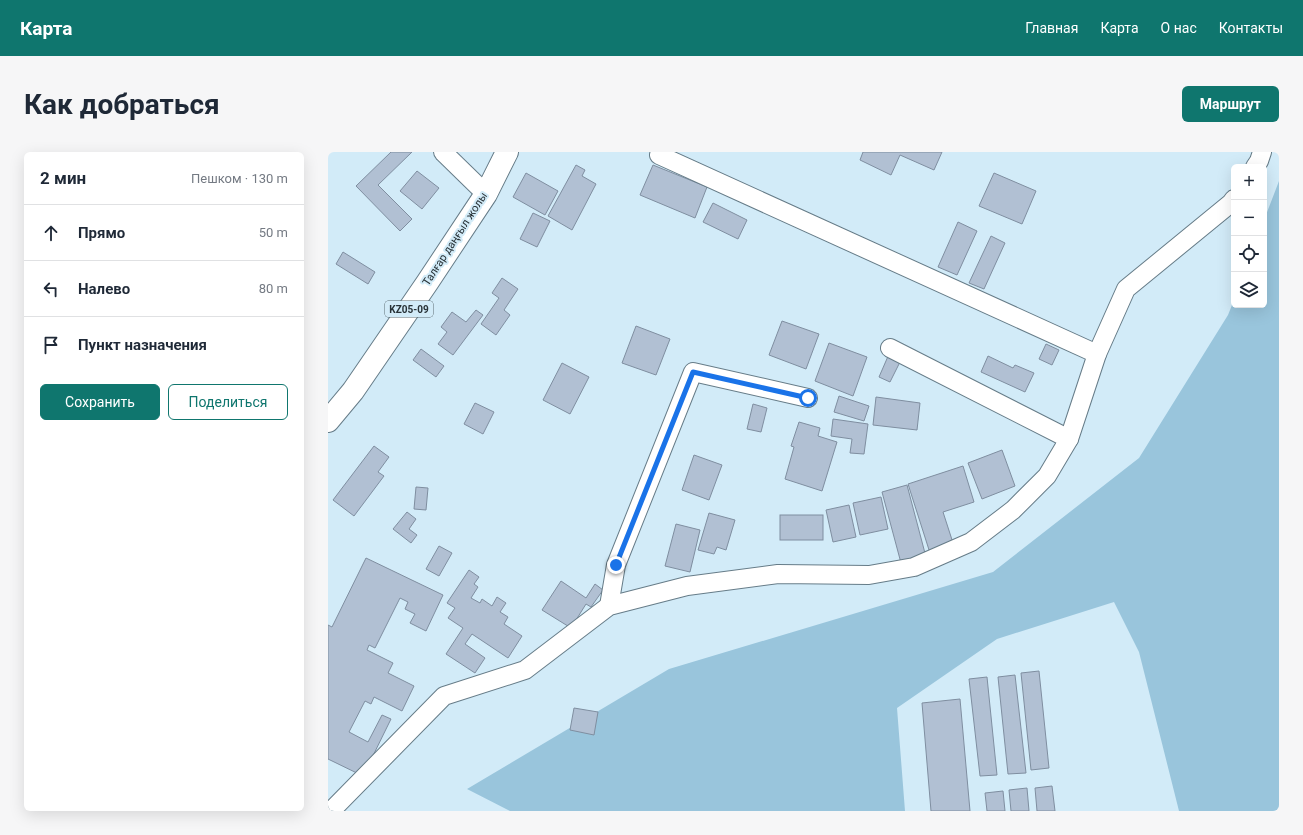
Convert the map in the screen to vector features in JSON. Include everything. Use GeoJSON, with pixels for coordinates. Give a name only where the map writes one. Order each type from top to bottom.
{"type":"FeatureCollection","features":[{"type":"Feature","properties":{"kind":"main road","name":"Талғар даңғыл жолы"},"geometry":{"type":"LineString","coordinates":[[328,421],[352,391],[423,289],[486,194],[507,152]]}},
{"type":"Feature","properties":{"kind":"street"},"geometry":{"type":"LineString","coordinates":[[443,152],[486,194]]}},
{"type":"Feature","properties":{"kind":"street"},"geometry":{"type":"LineString","coordinates":[[660,152],[659,154],[1097,354]]}},
{"type":"Feature","properties":{"kind":"street"},"geometry":{"type":"LineString","coordinates":[[1257,164],[1262,152]]}},
{"type":"Feature","properties":{"kind":"street"},"geometry":{"type":"LineString","coordinates":[[329,811],[444,696],[525,670],[609,606],[687,586],[778,574],[869,575],[914,567],[971,542],[1013,510],[1047,476],[1069,439],[1097,354],[1126,289],[1233,200]]}},
{"type":"Feature","properties":{"kind":"street"},"geometry":{"type":"LineString","coordinates":[[890,348],[1069,439]]}},
{"type":"Feature","properties":{"kind":"street"},"geometry":{"type":"LineString","coordinates":[[609,606],[616,565],[693,372],[808,398]]}},
{"type":"Feature","properties":{"kind":"shaded area"},"geometry":{"type":"Polygon","coordinates":[[[1279,181],[1279,811],[1179,811],[1139,652],[1114,602],[997,639],[897,708],[905,811],[510,811],[467,789],[669,669],[993,572],[1139,458],[1228,315],[1231,308],[1267,308],[1267,212],[1279,181]]]}},
{"type":"Feature","properties":{"kind":"building"},"geometry":{"type":"Polygon","coordinates":[[[391,152],[412,152],[378,185],[412,219],[400,231],[356,186],[391,152]]]}},
{"type":"Feature","properties":{"kind":"building"},"geometry":{"type":"Polygon","coordinates":[[[863,152],[942,152],[934,170],[900,155],[891,175],[860,160],[863,152]]]}},
{"type":"Feature","properties":{"kind":"building"},"geometry":{"type":"Polygon","coordinates":[[[576,165],[585,170],[582,176],[596,184],[572,230],[548,216],[576,165]]]}},
{"type":"Feature","properties":{"kind":"building"},"geometry":{"type":"Polygon","coordinates":[[[653,165],[707,187],[695,218],[640,195],[653,165]]]}},
{"type":"Feature","properties":{"kind":"building"},"geometry":{"type":"Polygon","coordinates":[[[417,171],[439,188],[422,209],[400,191],[417,171]]]}},
{"type":"Feature","properties":{"kind":"building"},"geometry":{"type":"Polygon","coordinates":[[[526,173],[558,191],[545,215],[513,197],[526,173]]]}},
{"type":"Feature","properties":{"kind":"building"},"geometry":{"type":"Polygon","coordinates":[[[994,173],[1036,191],[1022,224],[979,206],[994,173]]]}},
{"type":"Feature","properties":{"kind":"building"},"geometry":{"type":"Polygon","coordinates":[[[713,203],[747,220],[738,239],[703,222],[713,203]]]}},
{"type":"Feature","properties":{"kind":"building"},"geometry":{"type":"Polygon","coordinates":[[[533,213],[550,221],[537,247],[520,239],[533,213]]]}},
{"type":"Feature","properties":{"kind":"building"},"geometry":{"type":"Polygon","coordinates":[[[958,222],[977,231],[957,275],[938,267],[958,222]]]}},
{"type":"Feature","properties":{"kind":"building"},"geometry":{"type":"Polygon","coordinates":[[[991,236],[1005,243],[984,289],[969,283],[991,236]]]}},
{"type":"Feature","properties":{"kind":"building"},"geometry":{"type":"Polygon","coordinates":[[[343,252],[375,272],[368,284],[336,264],[343,252]]]}},
{"type":"Feature","properties":{"kind":"building"},"geometry":{"type":"Polygon","coordinates":[[[502,278],[518,289],[504,310],[510,315],[496,335],[481,324],[499,298],[492,293],[502,278]]]}},
{"type":"Feature","properties":{"kind":"building"},"geometry":{"type":"Polygon","coordinates":[[[476,310],[483,315],[453,355],[438,344],[447,332],[441,327],[452,312],[466,322],[476,310]]]}},
{"type":"Feature","properties":{"kind":"building"},"geometry":{"type":"Polygon","coordinates":[[[782,321],[819,334],[806,369],[769,355],[782,321]]]}},
{"type":"Feature","properties":{"kind":"building"},"geometry":{"type":"Polygon","coordinates":[[[636,326],[670,339],[656,375],[622,363],[636,326]]]}},
{"type":"Feature","properties":{"kind":"building"},"geometry":{"type":"Polygon","coordinates":[[[829,343],[867,357],[853,396],[815,381],[829,343]]]}},
{"type":"Feature","properties":{"kind":"building"},"geometry":{"type":"Polygon","coordinates":[[[1046,344],[1059,350],[1052,365],[1039,359],[1046,344]]]}},
{"type":"Feature","properties":{"kind":"building"},"geometry":{"type":"Polygon","coordinates":[[[421,349],[444,366],[436,377],[413,360],[421,349]]]}},
{"type":"Feature","properties":{"kind":"building"},"geometry":{"type":"Polygon","coordinates":[[[889,354],[901,360],[890,382],[879,377],[889,354]]]}},
{"type":"Feature","properties":{"kind":"building"},"geometry":{"type":"Polygon","coordinates":[[[988,356],[1013,368],[1015,365],[1034,373],[1025,392],[981,372],[988,356]]]}},
{"type":"Feature","properties":{"kind":"building"},"geometry":{"type":"Polygon","coordinates":[[[562,363],[589,377],[570,414],[543,400],[562,363]]]}},
{"type":"Feature","properties":{"kind":"building"},"geometry":{"type":"Polygon","coordinates":[[[839,396],[869,406],[864,421],[834,412],[839,396]]]}},
{"type":"Feature","properties":{"kind":"building"},"geometry":{"type":"Polygon","coordinates":[[[876,397],[920,403],[917,430],[873,425],[876,397]]]}},
{"type":"Feature","properties":{"kind":"building"},"geometry":{"type":"Polygon","coordinates":[[[475,403],[494,412],[483,434],[464,424],[475,403]]]}},
{"type":"Feature","properties":{"kind":"building"},"geometry":{"type":"Polygon","coordinates":[[[753,404],[767,408],[761,432],[747,429],[753,404]]]}},
{"type":"Feature","properties":{"kind":"building"},"geometry":{"type":"Polygon","coordinates":[[[833,419],[868,424],[864,454],[850,453],[852,439],[831,436],[833,419]]]}},
{"type":"Feature","properties":{"kind":"building"},"geometry":{"type":"Polygon","coordinates":[[[799,422],[820,428],[818,436],[837,442],[822,491],[785,479],[794,447],[791,446],[799,422]]]}},
{"type":"Feature","properties":{"kind":"building"},"geometry":{"type":"Polygon","coordinates":[[[374,446],[389,457],[378,472],[384,476],[354,516],[333,500],[374,446]]]}},
{"type":"Feature","properties":{"kind":"building"},"geometry":{"type":"Polygon","coordinates":[[[1002,450],[1015,486],[982,499],[968,463],[1002,450]]]}},
{"type":"Feature","properties":{"kind":"building"},"geometry":{"type":"Polygon","coordinates":[[[694,455],[722,465],[709,500],[682,490],[694,455]]]}},
{"type":"Feature","properties":{"kind":"building"},"geometry":{"type":"Polygon","coordinates":[[[963,466],[974,502],[943,512],[954,546],[930,553],[908,484],[963,466]]]}},
{"type":"Feature","properties":{"kind":"building"},"geometry":{"type":"Polygon","coordinates":[[[907,485],[926,557],[901,563],[882,492],[907,485]]]}},
{"type":"Feature","properties":{"kind":"building"},"geometry":{"type":"Polygon","coordinates":[[[416,487],[428,488],[426,510],[414,509],[416,487]]]}},
{"type":"Feature","properties":{"kind":"building"},"geometry":{"type":"Polygon","coordinates":[[[881,497],[888,529],[860,535],[853,503],[881,497]]]}},
{"type":"Feature","properties":{"kind":"building"},"geometry":{"type":"Polygon","coordinates":[[[849,505],[856,537],[833,542],[826,510],[849,505]]]}},
{"type":"Feature","properties":{"kind":"building"},"geometry":{"type":"Polygon","coordinates":[[[407,512],[416,519],[409,529],[417,535],[411,543],[393,529],[407,512]]]}},
{"type":"Feature","properties":{"kind":"building"},"geometry":{"type":"Polygon","coordinates":[[[709,513],[735,520],[726,550],[717,547],[714,554],[698,550],[709,513]]]}},
{"type":"Feature","properties":{"kind":"building"},"geometry":{"type":"Polygon","coordinates":[[[780,515],[823,515],[823,540],[780,540],[780,515]]]}},
{"type":"Feature","properties":{"kind":"building"},"geometry":{"type":"Polygon","coordinates":[[[676,524],[700,530],[690,572],[665,566],[676,524]]]}},
{"type":"Feature","properties":{"kind":"building"},"geometry":{"type":"Polygon","coordinates":[[[439,546],[452,553],[439,576],[426,569],[439,546]]]}},
{"type":"Feature","properties":{"kind":"building"},"geometry":{"type":"Polygon","coordinates":[[[366,558],[443,595],[426,631],[410,623],[415,614],[405,609],[408,602],[400,598],[375,648],[369,645],[367,650],[393,663],[388,673],[414,686],[402,711],[374,697],[371,704],[365,701],[349,732],[368,742],[382,715],[391,719],[363,776],[328,759],[328,625],[332,627],[366,558]]]}},
{"type":"Feature","properties":{"kind":"building"},"geometry":{"type":"Polygon","coordinates":[[[469,570],[479,577],[474,584],[478,587],[471,598],[480,603],[482,599],[492,606],[497,597],[506,603],[500,612],[508,617],[504,624],[522,636],[508,658],[472,634],[465,644],[485,658],[475,673],[446,654],[463,628],[448,618],[455,608],[447,603],[469,570]]]}},
{"type":"Feature","properties":{"kind":"building"},"geometry":{"type":"Polygon","coordinates":[[[561,581],[586,598],[595,584],[603,590],[591,607],[586,604],[571,628],[542,610],[561,581]]]}},
{"type":"Feature","properties":{"kind":"building"},"geometry":{"type":"Polygon","coordinates":[[[1039,671],[1049,768],[1031,770],[1021,673],[1039,671]]]}},
{"type":"Feature","properties":{"kind":"building"},"geometry":{"type":"Polygon","coordinates":[[[1015,675],[1026,773],[1008,774],[998,677],[1015,675]]]}},
{"type":"Feature","properties":{"kind":"building"},"geometry":{"type":"Polygon","coordinates":[[[987,677],[997,775],[980,776],[969,679],[987,677]]]}},
{"type":"Feature","properties":{"kind":"building"},"geometry":{"type":"Polygon","coordinates":[[[960,699],[970,811],[931,811],[922,703],[960,699]]]}},
{"type":"Feature","properties":{"kind":"building"},"geometry":{"type":"Polygon","coordinates":[[[574,708],[598,712],[594,735],[570,730],[574,708]]]}},
{"type":"Feature","properties":{"kind":"building"},"geometry":{"type":"Polygon","coordinates":[[[1052,786],[1055,811],[1037,811],[1035,788],[1052,786]]]}},
{"type":"Feature","properties":{"kind":"building"},"geometry":{"type":"Polygon","coordinates":[[[1027,788],[1029,811],[1011,811],[1009,790],[1027,788]]]}},
{"type":"Feature","properties":{"kind":"building"},"geometry":{"type":"Polygon","coordinates":[[[1003,791],[1005,811],[987,811],[985,793],[1003,791]]]}},
{"type":"Feature","properties":{"kind":"route"},"geometry":{"type":"LineString","coordinates":[[616,565],[693,372],[808,398]]}}]}
